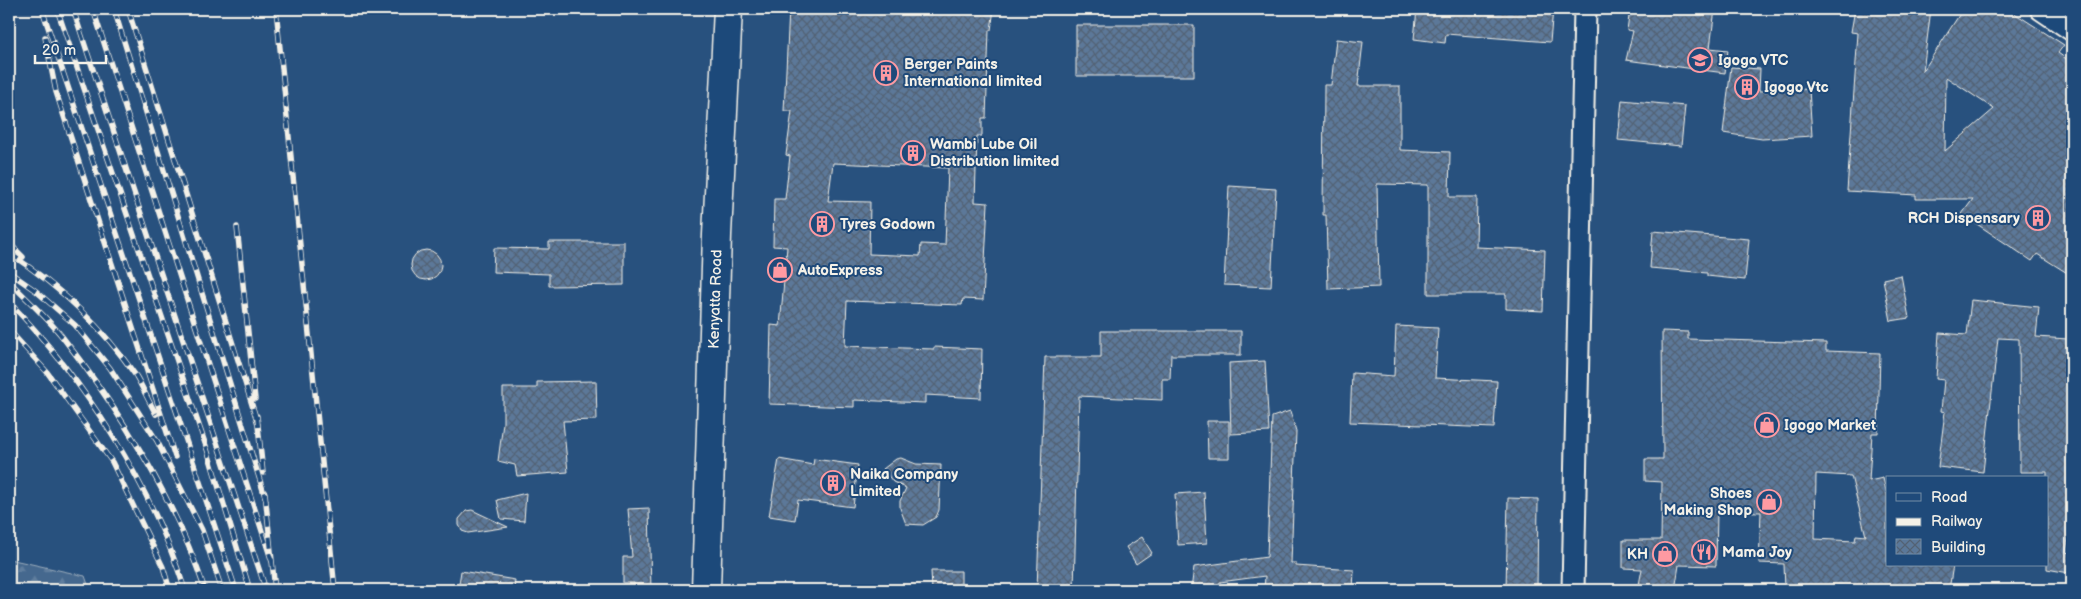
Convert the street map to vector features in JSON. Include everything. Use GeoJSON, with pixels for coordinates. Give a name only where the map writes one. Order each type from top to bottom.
{"type":"FeatureCollection","features":[{"type":"Feature","properties":{"kind":"highway","name":"Kenyatta Road"},"geometry":{"type":"LineString","coordinates":[[706,590],[717,235],[728,9]]}},
{"type":"Feature","properties":{"kind":"street"},"geometry":{"type":"LineString","coordinates":[[1573,590],[1585,9]]}},
{"type":"Feature","properties":{"kind":"street"},"geometry":{"type":"LineString","coordinates":[[2041,9],[2072,30]]}},
{"type":"Feature","properties":{"kind":"green space"},"geometry":{"type":"Polygon","coordinates":[[[9,559],[85,576],[90,590],[9,590],[9,559]]]}},
{"type":"Feature","properties":{"kind":"building"},"geometry":{"type":"Polygon","coordinates":[[[789,9],[994,9],[991,30],[989,30],[986,118],[982,118],[982,136],[977,136],[975,202],[988,203],[983,300],[963,299],[962,305],[847,301],[845,346],[982,349],[981,398],[925,395],[925,403],[854,400],[854,407],[769,404],[771,325],[780,326],[787,247],[773,246],[774,199],[785,199],[790,156],[786,155],[792,111],[784,111],[789,9]],[[833,163],[828,201],[870,202],[869,254],[920,256],[921,244],[945,245],[948,168],[833,163]]]}},
{"type":"Feature","properties":{"kind":"building"},"geometry":{"type":"Polygon","coordinates":[[[1417,9],[1553,9],[1550,42],[1446,34],[1445,43],[1414,39],[1417,9]]]}},
{"type":"Feature","properties":{"kind":"building"},"geometry":{"type":"Polygon","coordinates":[[[1630,9],[1715,9],[1710,48],[1728,50],[1725,73],[1626,60],[1633,31],[1627,30],[1630,9]]]}},
{"type":"Feature","properties":{"kind":"building"},"geometry":{"type":"Polygon","coordinates":[[[1855,9],[1931,9],[1923,71],[1963,9],[2008,9],[2064,45],[2058,53],[2072,63],[2072,276],[2037,254],[2032,261],[1962,214],[1973,199],[1916,199],[1916,195],[1847,191],[1858,33],[1851,32],[1855,9]],[[1946,77],[1945,151],[1994,109],[1946,77]]]}},
{"type":"Feature","properties":{"kind":"building"},"geometry":{"type":"Polygon","coordinates":[[[1076,25],[1194,25],[1194,76],[1076,76],[1076,25]]]}},
{"type":"Feature","properties":{"kind":"building"},"geometry":{"type":"Polygon","coordinates":[[[1336,39],[1363,42],[1358,86],[1400,86],[1400,150],[1450,152],[1449,197],[1477,197],[1476,247],[1545,250],[1543,311],[1506,309],[1506,294],[1428,294],[1428,185],[1377,184],[1379,287],[1328,289],[1326,215],[1323,215],[1324,85],[1331,85],[1336,39]]]}},
{"type":"Feature","properties":{"kind":"building"},"geometry":{"type":"Polygon","coordinates":[[[1731,67],[1760,69],[1759,91],[1809,89],[1812,136],[1762,139],[1723,133],[1731,67]]]}},
{"type":"Feature","properties":{"kind":"building"},"geometry":{"type":"Polygon","coordinates":[[[1622,100],[1685,106],[1681,146],[1618,140],[1622,100]]]}},
{"type":"Feature","properties":{"kind":"building"},"geometry":{"type":"Polygon","coordinates":[[[1229,186],[1276,189],[1271,287],[1224,285],[1229,186]]]}},
{"type":"Feature","properties":{"kind":"building"},"geometry":{"type":"Polygon","coordinates":[[[1653,231],[1749,239],[1745,280],[1707,276],[1707,273],[1650,268],[1653,231]]]}},
{"type":"Feature","properties":{"kind":"building"},"geometry":{"type":"Polygon","coordinates":[[[549,242],[624,242],[624,285],[549,286],[549,274],[493,272],[494,248],[549,249],[549,242]]]}},
{"type":"Feature","properties":{"kind":"building"},"geometry":{"type":"Polygon","coordinates":[[[426,250],[437,254],[441,265],[437,276],[426,280],[415,276],[411,265],[415,254],[426,250]]]}},
{"type":"Feature","properties":{"kind":"building"},"geometry":{"type":"Polygon","coordinates":[[[1901,275],[1909,318],[1891,321],[1883,279],[1901,275]]]}},
{"type":"Feature","properties":{"kind":"building"},"geometry":{"type":"Polygon","coordinates":[[[1971,300],[2039,307],[2036,337],[2068,339],[2066,366],[2072,367],[2072,511],[2066,552],[2072,554],[2069,573],[2047,569],[2047,472],[2020,472],[2019,339],[1998,338],[1983,472],[1938,467],[1945,412],[1941,411],[1944,380],[1936,379],[1939,333],[1967,335],[1971,300]]]}},
{"type":"Feature","properties":{"kind":"building"},"geometry":{"type":"Polygon","coordinates":[[[1396,326],[1438,328],[1435,378],[1497,381],[1494,428],[1350,422],[1352,373],[1394,376],[1396,326]]]}},
{"type":"Feature","properties":{"kind":"building"},"geometry":{"type":"Polygon","coordinates":[[[1101,331],[1241,331],[1241,355],[1171,355],[1170,379],[1162,379],[1162,400],[1079,396],[1074,590],[1037,590],[1045,357],[1101,357],[1101,331]]]}},
{"type":"Feature","properties":{"kind":"building"},"geometry":{"type":"Polygon","coordinates":[[[1662,331],[1688,332],[1688,339],[1826,343],[1826,351],[1880,353],[1878,433],[1872,433],[1869,481],[1883,478],[1886,491],[1886,566],[1953,566],[1949,590],[1785,590],[1784,564],[1759,563],[1761,512],[1717,511],[1716,566],[1679,565],[1675,590],[1638,590],[1642,569],[1623,568],[1623,540],[1661,540],[1662,482],[1645,481],[1645,459],[1663,459],[1662,331]],[[1816,474],[1815,539],[1855,541],[1856,535],[1866,536],[1851,476],[1816,474]]]}},
{"type":"Feature","properties":{"kind":"building"},"geometry":{"type":"Polygon","coordinates":[[[1265,361],[1269,432],[1231,434],[1229,363],[1265,361]]]}},
{"type":"Feature","properties":{"kind":"building"},"geometry":{"type":"Polygon","coordinates":[[[596,381],[597,420],[563,421],[568,472],[517,476],[515,465],[498,461],[503,423],[503,388],[537,388],[537,382],[596,381]]]}},
{"type":"Feature","properties":{"kind":"building"},"geometry":{"type":"Polygon","coordinates":[[[1290,411],[1296,431],[1291,563],[1296,563],[1296,566],[1354,570],[1353,590],[1264,590],[1265,576],[1220,582],[1219,590],[1191,590],[1194,567],[1267,557],[1272,417],[1290,411]]]}},
{"type":"Feature","properties":{"kind":"building"},"geometry":{"type":"Polygon","coordinates":[[[1207,421],[1229,421],[1229,458],[1208,458],[1207,421]]]}},
{"type":"Feature","properties":{"kind":"building"},"geometry":{"type":"Polygon","coordinates":[[[901,458],[916,464],[941,465],[939,510],[936,517],[923,525],[906,524],[900,508],[900,501],[906,488],[893,482],[883,469],[896,459],[901,458]]]}},
{"type":"Feature","properties":{"kind":"building"},"geometry":{"type":"Polygon","coordinates":[[[779,459],[813,465],[814,459],[858,465],[853,507],[798,500],[795,520],[769,516],[779,459]]]}},
{"type":"Feature","properties":{"kind":"building"},"geometry":{"type":"Polygon","coordinates":[[[1204,492],[1207,543],[1178,545],[1175,494],[1204,492]]]}},
{"type":"Feature","properties":{"kind":"building"},"geometry":{"type":"Polygon","coordinates":[[[526,493],[524,521],[501,519],[497,500],[526,493]]]}},
{"type":"Feature","properties":{"kind":"building"},"geometry":{"type":"Polygon","coordinates":[[[1508,498],[1538,499],[1537,590],[1506,590],[1508,498]]]}},
{"type":"Feature","properties":{"kind":"building"},"geometry":{"type":"Polygon","coordinates":[[[649,508],[651,590],[635,590],[634,583],[623,583],[623,557],[632,557],[628,509],[649,508]]]}},
{"type":"Feature","properties":{"kind":"building"},"geometry":{"type":"Polygon","coordinates":[[[472,510],[508,527],[468,533],[462,531],[459,519],[466,511],[472,510]]]}},
{"type":"Feature","properties":{"kind":"building"},"geometry":{"type":"Polygon","coordinates":[[[1142,537],[1152,553],[1136,564],[1126,547],[1142,537]]]}},
{"type":"Feature","properties":{"kind":"building"},"geometry":{"type":"Polygon","coordinates":[[[461,571],[515,580],[514,590],[458,590],[461,571]]]}},
{"type":"Feature","properties":{"kind":"building"},"geometry":{"type":"Polygon","coordinates":[[[931,571],[961,571],[961,590],[932,590],[931,571]]]}},
{"type":"Feature","properties":{"kind":"railway"},"geometry":{"type":"LineString","coordinates":[[42,9],[236,590]]}},
{"type":"Feature","properties":{"kind":"railway"},"geometry":{"type":"LineString","coordinates":[[57,9],[207,449],[250,590]]}},
{"type":"Feature","properties":{"kind":"railway"},"geometry":{"type":"LineString","coordinates":[[73,9],[266,590]]}},
{"type":"Feature","properties":{"kind":"railway"},"geometry":{"type":"LineString","coordinates":[[93,9],[272,562]]}},
{"type":"Feature","properties":{"kind":"railway"},"geometry":{"type":"LineString","coordinates":[[114,9],[266,500]]}},
{"type":"Feature","properties":{"kind":"railway"},"geometry":{"type":"LineString","coordinates":[[128,9],[258,424]]}},
{"type":"Feature","properties":{"kind":"railway"},"geometry":{"type":"LineString","coordinates":[[276,9],[335,590]]}},
{"type":"Feature","properties":{"kind":"railway"},"geometry":{"type":"LineString","coordinates":[[45,37],[56,92],[175,457]]}},
{"type":"Feature","properties":{"kind":"railway"},"geometry":{"type":"LineString","coordinates":[[237,227],[255,399]]}},
{"type":"Feature","properties":{"kind":"railway"},"geometry":{"type":"LineString","coordinates":[[9,243],[23,257]]}},
{"type":"Feature","properties":{"kind":"railway"},"geometry":{"type":"LineString","coordinates":[[9,253],[62,293],[109,340],[136,376],[156,414]]}},
{"type":"Feature","properties":{"kind":"railway"},"geometry":{"type":"LineString","coordinates":[[9,272],[36,291],[75,325],[110,368],[157,441],[202,530],[222,590]]}},
{"type":"Feature","properties":{"kind":"railway"},"geometry":{"type":"LineString","coordinates":[[9,281],[58,331],[126,428],[145,459],[178,523],[193,556],[205,590]]}},
{"type":"Feature","properties":{"kind":"railway"},"geometry":{"type":"LineString","coordinates":[[9,302],[64,365],[113,437],[135,474],[154,513],[171,551],[185,590]]}},
{"type":"Feature","properties":{"kind":"railway"},"geometry":{"type":"LineString","coordinates":[[9,330],[47,372],[112,462],[163,567],[170,590]]}},
{"type":"Feature","properties":{"kind":"railway"},"geometry":{"type":"LineString","coordinates":[[257,416],[263,473]]}},
{"type":"Feature","properties":{"kind":"railway"},"geometry":{"type":"LineString","coordinates":[[265,493],[275,590]]}},
{"type":"Feature","properties":{"kind":"place","name":"Igogo VTC"},"geometry":{"type":"Point","coordinates":[1700,60]}},
{"type":"Feature","properties":{"kind":"place","name":"Berger Paints International limited"},"geometry":{"type":"Point","coordinates":[886,73]}},
{"type":"Feature","properties":{"kind":"place","name":"Igogo Vtc"},"geometry":{"type":"Point","coordinates":[1747,87]}},
{"type":"Feature","properties":{"kind":"place","name":"Wambi Lube Oil Distribution limited"},"geometry":{"type":"Point","coordinates":[913,153]}},
{"type":"Feature","properties":{"kind":"place","name":"RCH Dispensary"},"geometry":{"type":"Point","coordinates":[2038,218]}},
{"type":"Feature","properties":{"kind":"place","name":"Tyres Godown"},"geometry":{"type":"Point","coordinates":[822,224]}},
{"type":"Feature","properties":{"kind":"place","name":"AutoExpress"},"geometry":{"type":"Point","coordinates":[780,270]}},
{"type":"Feature","properties":{"kind":"place","name":"Igogo Market"},"geometry":{"type":"Point","coordinates":[1767,425]}},
{"type":"Feature","properties":{"kind":"place","name":"Naika Company Limited"},"geometry":{"type":"Point","coordinates":[833,483]}},
{"type":"Feature","properties":{"kind":"place","name":"Shoes Making Shop"},"geometry":{"type":"Point","coordinates":[1769,502]}},
{"type":"Feature","properties":{"kind":"place","name":"Mama Joy"},"geometry":{"type":"Point","coordinates":[1704,552]}},
{"type":"Feature","properties":{"kind":"place","name":"KH"},"geometry":{"type":"Point","coordinates":[1665,554]}}]}
